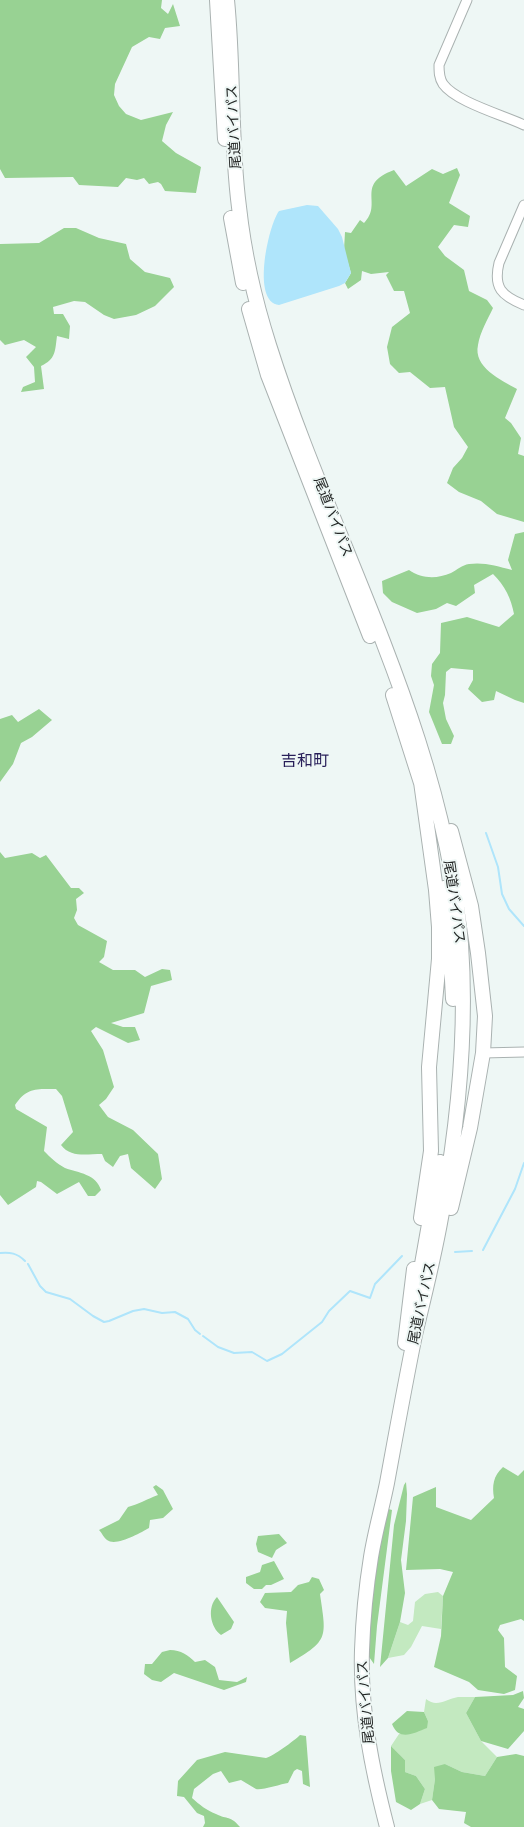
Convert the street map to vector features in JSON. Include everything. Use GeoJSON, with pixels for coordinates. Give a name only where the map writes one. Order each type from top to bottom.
{"type":"FeatureCollection","features":[{"type":"Feature","properties":{"kind":"highway"},"geometry":{"type":"LineString","coordinates":[[207,0],[221,93]]}},
{"type":"Feature","properties":{"kind":"highway","name":"尾道バイパス"},"geometry":{"type":"LineString","coordinates":[[217,0],[229,205],[233,234],[257,339],[290,435],[396,703],[420,780],[435,842],[446,904],[453,985],[453,1031],[448,1110],[419,1279],[388,1423],[368,1541],[360,1613],[358,1702],[365,1759],[378,1827]]}},
{"type":"Feature","properties":{"kind":"highway","name":"尾道バイパス"},"geometry":{"type":"LineString","coordinates":[[228,0],[238,206],[258,305],[269,345],[301,435],[392,666],[426,764],[456,903],[462,969],[460,1084],[444,1205],[410,1360],[366,1587],[362,1690],[373,1770],[387,1827]]}},
{"type":"Feature","properties":{"kind":"highway"},"geometry":{"type":"LineString","coordinates":[[388,1479],[470,1128],[483,1053],[484,1016],[471,906],[443,805],[415,730]]}},
{"type":"Feature","properties":{"kind":"highway"},"geometry":{"type":"LineString","coordinates":[[404,1343],[431,1151],[430,1067],[439,959],[436,890],[420,780]]}},
{"type":"Feature","properties":{"kind":"street"},"geometry":{"type":"LineString","coordinates":[[467,0],[439,65],[442,82],[456,96],[524,125]]}},
{"type":"Feature","properties":{"kind":"street"},"geometry":{"type":"LineString","coordinates":[[524,205],[496,273],[497,284],[503,294],[510,300],[524,305]]}},
{"type":"Feature","properties":{"kind":"street"},"geometry":{"type":"LineString","coordinates":[[483,1053],[524,1052]]}},
{"type":"Feature","properties":{"kind":"green space"},"geometry":{"type":"Polygon","coordinates":[[[0,0],[162,0],[161,8],[168,14],[173,4],[180,26],[165,28],[160,39],[149,37],[132,47],[115,84],[114,95],[119,106],[126,114],[141,120],[173,112],[166,125],[162,141],[176,153],[201,167],[196,193],[165,191],[158,182],[149,184],[144,178],[137,180],[126,178],[118,187],[79,185],[73,177],[5,178],[0,169],[0,0]]]}},
{"type":"Feature","properties":{"kind":"green space"},"geometry":{"type":"Polygon","coordinates":[[[457,168],[460,175],[449,203],[470,216],[468,227],[454,225],[438,247],[445,256],[464,270],[469,291],[487,300],[493,308],[480,335],[478,353],[480,360],[490,372],[517,389],[505,418],[511,423],[521,438],[518,454],[524,456],[524,522],[497,514],[481,501],[459,492],[447,483],[453,468],[462,458],[468,447],[454,427],[445,387],[430,388],[410,372],[399,373],[390,364],[387,347],[392,327],[410,313],[404,291],[394,291],[386,275],[389,272],[371,274],[362,271],[361,280],[348,289],[345,283],[351,273],[344,250],[345,232],[351,233],[360,220],[364,223],[369,216],[372,208],[372,188],[375,182],[394,170],[406,186],[432,169],[443,174],[457,168]]]}},
{"type":"Feature","properties":{"kind":"green space"},"geometry":{"type":"Polygon","coordinates":[[[64,228],[76,228],[99,238],[126,244],[130,259],[145,272],[170,278],[174,287],[155,306],[136,315],[114,319],[104,315],[85,302],[74,301],[53,307],[54,314],[63,314],[70,326],[69,339],[57,336],[52,357],[41,366],[44,389],[21,392],[23,387],[35,382],[34,367],[26,357],[36,347],[24,340],[5,345],[0,340],[0,244],[39,243],[64,228]]]}},
{"type":"Feature","properties":{"kind":"green space"},"geometry":{"type":"Polygon","coordinates":[[[524,532],[524,703],[496,691],[494,700],[482,702],[468,689],[473,680],[473,670],[451,668],[446,672],[443,703],[446,719],[454,736],[451,744],[442,744],[429,712],[434,685],[431,676],[432,664],[440,653],[441,623],[467,617],[499,627],[514,614],[507,592],[493,574],[474,585],[475,593],[456,606],[447,603],[436,609],[417,613],[392,602],[383,593],[382,581],[409,570],[424,576],[440,576],[469,564],[491,565],[512,570],[508,560],[515,534],[524,532]]]}},
{"type":"Feature","properties":{"kind":"green space"},"geometry":{"type":"Polygon","coordinates":[[[39,709],[52,720],[32,737],[21,743],[13,764],[0,782],[0,719],[12,715],[18,722],[39,709]]]}},
{"type":"Feature","properties":{"kind":"green space"},"geometry":{"type":"Polygon","coordinates":[[[0,852],[5,858],[32,853],[40,858],[46,855],[71,888],[79,888],[84,893],[76,899],[77,910],[74,918],[78,925],[107,941],[104,957],[99,962],[113,970],[135,970],[145,977],[162,969],[170,970],[172,980],[151,986],[144,1013],[111,1023],[123,1027],[135,1027],[140,1040],[128,1043],[96,1027],[91,1031],[103,1050],[114,1087],[106,1099],[99,1105],[108,1117],[133,1130],[158,1154],[162,1179],[155,1189],[131,1168],[128,1154],[120,1156],[113,1167],[105,1161],[102,1154],[74,1154],[65,1149],[61,1145],[73,1132],[62,1096],[56,1089],[43,1089],[28,1092],[19,1099],[15,1105],[16,1109],[47,1127],[44,1151],[49,1156],[65,1168],[91,1177],[101,1190],[95,1196],[88,1196],[79,1182],[57,1194],[37,1181],[36,1187],[8,1205],[0,1195],[0,852]]]}},
{"type":"Feature","properties":{"kind":"green space"},"geometry":{"type":"Polygon","coordinates":[[[503,1467],[518,1476],[524,1470],[524,1621],[521,1619],[500,1625],[498,1630],[504,1638],[505,1667],[517,1676],[515,1690],[504,1694],[478,1690],[469,1682],[434,1667],[441,1636],[443,1596],[453,1572],[440,1569],[406,1570],[413,1497],[436,1487],[436,1507],[471,1520],[494,1498],[494,1481],[503,1467]]]}},
{"type":"Feature","properties":{"kind":"green space"},"geometry":{"type":"Polygon","coordinates":[[[406,1482],[406,1521],[401,1560],[405,1593],[400,1622],[388,1658],[380,1667],[394,1525],[406,1482]]]}},
{"type":"Feature","properties":{"kind":"green space"},"geometry":{"type":"Polygon","coordinates":[[[156,1485],[163,1490],[173,1509],[163,1518],[150,1520],[149,1528],[134,1536],[116,1542],[106,1539],[99,1530],[119,1520],[128,1507],[158,1495],[153,1487],[156,1485]]]}},
{"type":"Feature","properties":{"kind":"green space"},"geometry":{"type":"Polygon","coordinates":[[[385,1508],[392,1510],[374,1664],[367,1654],[375,1562],[385,1508]]]}},
{"type":"Feature","properties":{"kind":"green space"},"geometry":{"type":"Polygon","coordinates":[[[279,1534],[287,1543],[276,1550],[272,1558],[258,1552],[256,1544],[258,1536],[279,1534]]]}},
{"type":"Feature","properties":{"kind":"green space"},"geometry":{"type":"Polygon","coordinates":[[[274,1561],[284,1579],[271,1585],[266,1585],[262,1589],[254,1589],[246,1583],[246,1577],[260,1572],[262,1565],[274,1561]]]}},
{"type":"Feature","properties":{"kind":"green space"},"geometry":{"type":"Polygon","coordinates":[[[312,1577],[319,1579],[324,1590],[320,1594],[324,1629],[319,1642],[312,1649],[290,1663],[286,1623],[287,1611],[265,1608],[260,1602],[265,1593],[291,1592],[298,1585],[309,1582],[312,1577]]]}},
{"type":"Feature","properties":{"kind":"green space"},"geometry":{"type":"Polygon","coordinates":[[[438,1592],[443,1596],[441,1629],[422,1626],[411,1647],[404,1655],[388,1658],[400,1622],[408,1625],[413,1621],[415,1602],[425,1594],[438,1592]]]}},
{"type":"Feature","properties":{"kind":"green space"},"geometry":{"type":"Polygon","coordinates":[[[217,1597],[234,1622],[231,1629],[221,1635],[214,1627],[211,1617],[212,1606],[217,1597]]]}},
{"type":"Feature","properties":{"kind":"green space"},"geometry":{"type":"Polygon","coordinates":[[[170,1650],[184,1653],[195,1662],[205,1660],[215,1667],[219,1680],[237,1682],[247,1677],[246,1682],[224,1690],[174,1673],[161,1682],[152,1680],[144,1674],[145,1664],[152,1664],[162,1652],[170,1650]]]}},
{"type":"Feature","properties":{"kind":"green space"},"geometry":{"type":"Polygon","coordinates":[[[523,1691],[524,1698],[518,1707],[524,1709],[524,1731],[508,1749],[481,1741],[466,1713],[475,1697],[513,1695],[523,1691]]]}},
{"type":"Feature","properties":{"kind":"green space"},"geometry":{"type":"Polygon","coordinates":[[[458,1697],[475,1697],[466,1713],[481,1741],[497,1757],[485,1776],[462,1772],[445,1764],[435,1779],[432,1800],[420,1804],[425,1789],[416,1776],[405,1772],[405,1760],[391,1746],[399,1734],[410,1734],[428,1721],[424,1712],[426,1699],[430,1702],[438,1703],[458,1697]]]}},
{"type":"Feature","properties":{"kind":"green space"},"geometry":{"type":"Polygon","coordinates":[[[407,1711],[424,1712],[428,1721],[427,1728],[407,1735],[395,1730],[392,1724],[407,1711]]]}},
{"type":"Feature","properties":{"kind":"green space"},"geometry":{"type":"Polygon","coordinates":[[[300,1735],[306,1736],[310,1787],[303,1784],[302,1771],[297,1769],[288,1783],[266,1788],[256,1789],[241,1780],[229,1783],[221,1771],[213,1774],[194,1789],[192,1798],[198,1803],[220,1816],[231,1819],[240,1827],[203,1827],[205,1823],[204,1816],[197,1813],[184,1797],[177,1796],[178,1781],[197,1760],[225,1752],[266,1758],[300,1735]]]}},
{"type":"Feature","properties":{"kind":"green space"},"geometry":{"type":"Polygon","coordinates":[[[391,1746],[405,1760],[405,1772],[416,1776],[425,1789],[420,1804],[411,1810],[396,1802],[391,1771],[391,1746]]]}},
{"type":"Feature","properties":{"kind":"green space"},"geometry":{"type":"Polygon","coordinates":[[[516,1754],[524,1756],[524,1827],[471,1827],[464,1823],[466,1812],[439,1809],[432,1800],[435,1779],[434,1767],[445,1764],[462,1772],[485,1776],[497,1757],[516,1754]]]}},
{"type":"Feature","properties":{"kind":"water"},"geometry":{"type":"Polygon","coordinates":[[[307,205],[318,206],[338,229],[342,237],[351,273],[345,283],[339,286],[279,305],[271,301],[266,292],[264,278],[264,263],[270,232],[279,211],[307,205]]]}},
{"type":"Feature","properties":{"kind":"waterway"},"geometry":{"type":"LineString","coordinates":[[486,833],[498,867],[502,894],[509,909],[524,926]]}},
{"type":"Feature","properties":{"kind":"waterway"},"geometry":{"type":"LineString","coordinates":[[483,1250],[515,1189],[524,1163]]}},
{"type":"Feature","properties":{"kind":"waterway"},"geometry":{"type":"LineString","coordinates":[[455,1252],[472,1251]]}},
{"type":"Feature","properties":{"kind":"waterway"},"geometry":{"type":"LineString","coordinates":[[0,1253],[13,1254],[25,1261]]}},
{"type":"Feature","properties":{"kind":"waterway"},"geometry":{"type":"LineString","coordinates":[[203,1336],[218,1347],[234,1353],[252,1352],[267,1361],[282,1354],[322,1322],[329,1311],[350,1291],[370,1298],[375,1284],[402,1256]]}},
{"type":"Feature","properties":{"kind":"waterway"},"geometry":{"type":"LineString","coordinates":[[28,1264],[40,1286],[46,1292],[70,1299],[104,1322],[144,1309],[162,1313],[175,1312],[188,1319],[200,1334]]}},
{"type":"Feature","properties":{"kind":"district","name":"吉和町"},"geometry":{"type":"Point","coordinates":[305,761]}}]}
